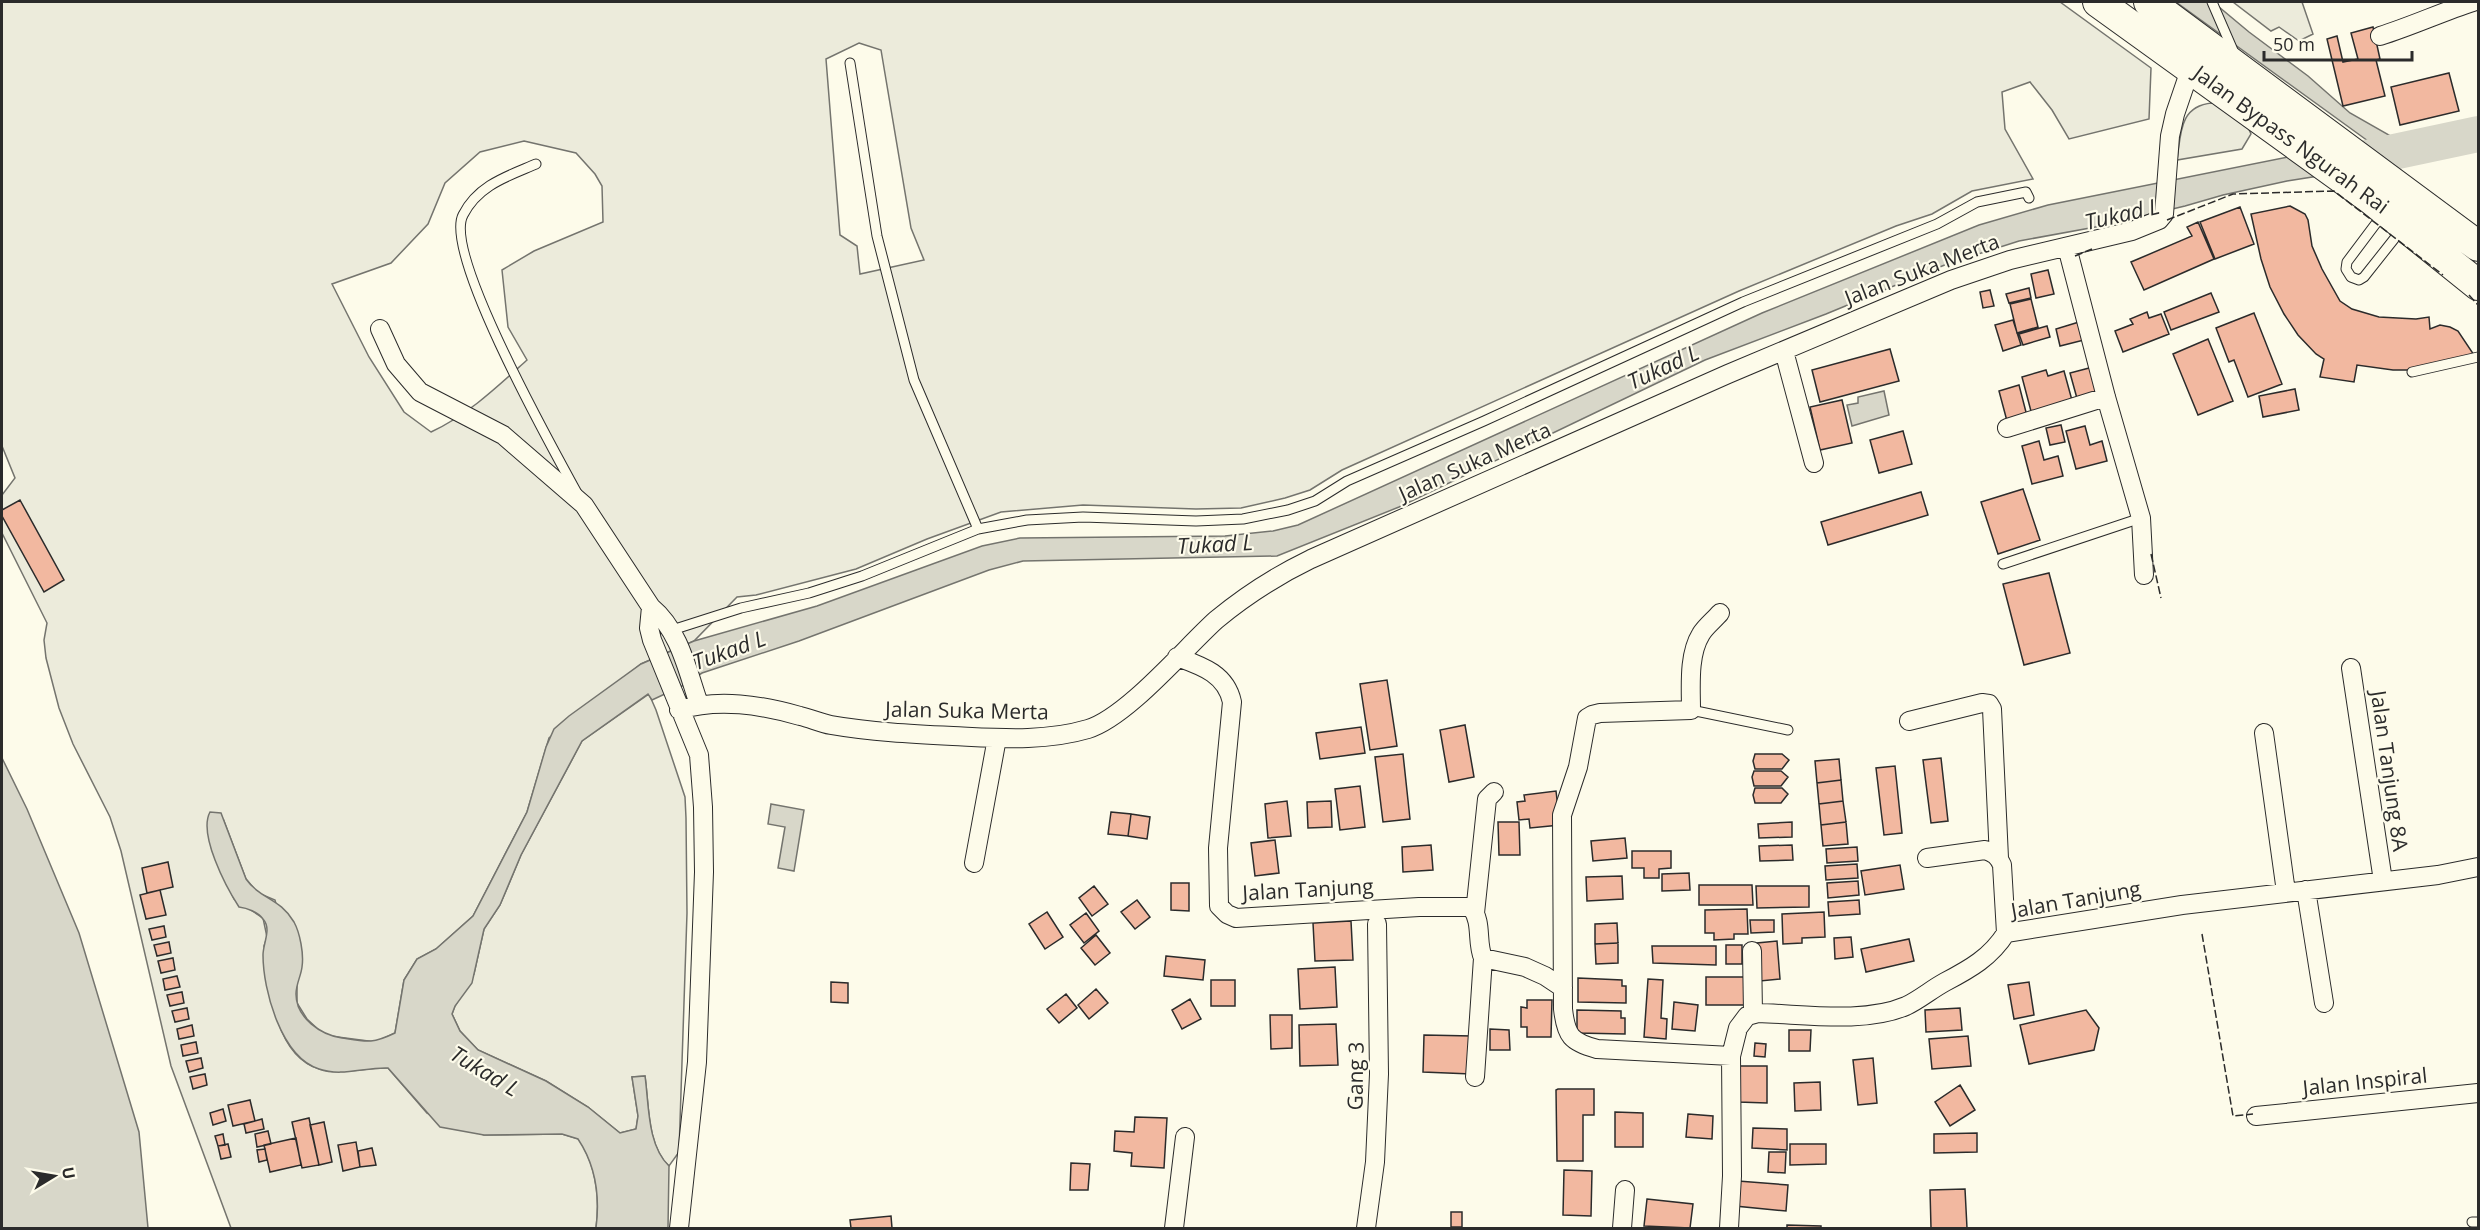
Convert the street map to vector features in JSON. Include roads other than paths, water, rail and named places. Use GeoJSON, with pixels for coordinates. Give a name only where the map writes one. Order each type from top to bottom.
{"type":"FeatureCollection","features":[{"type":"Feature","properties":{"kind":"highway","name":"Jalan Bypass Ngurah Rai"},"geometry":{"type":"LineString","coordinates":[[2098,2],[2192,67],[2260,99],[2389,204],[2478,285]]}},
{"type":"Feature","properties":{"kind":"highway","name":"Jalan Bypass Ngurah Rai"},"geometry":{"type":"LineString","coordinates":[[2149,2],[2237,62],[2260,99]]}},
{"type":"Feature","properties":{"kind":"highway","name":"Jalan Bypass Ngurah Rai"},"geometry":{"type":"LineString","coordinates":[[2389,204],[2478,246]]}},
{"type":"Feature","properties":{"kind":"street"},"geometry":{"type":"LineString","coordinates":[[2380,36],[2473,2]]}},
{"type":"Feature","properties":{"kind":"street","name":"Jalan Suka Merta"},"geometry":{"type":"LineString","coordinates":[[676,703],[741,704],[771,708],[827,724],[877,732],[997,738],[1051,737],[1090,728],[1105,721],[1135,698],[1177,657],[1263,583],[1285,572],[1784,351],[1951,280],[2010,260],[2132,231],[2159,220],[2164,214],[2175,114],[2192,67]]}},
{"type":"Feature","properties":{"kind":"street"},"geometry":{"type":"LineString","coordinates":[[2067,247],[2106,397],[2141,518],[2144,575]]}},
{"type":"Feature","properties":{"kind":"street"},"geometry":{"type":"LineString","coordinates":[[380,329],[396,364],[420,392],[502,435],[584,505],[651,607],[662,616],[675,635],[699,704]]}},
{"type":"Feature","properties":{"kind":"street"},"geometry":{"type":"LineString","coordinates":[[1784,351],[1814,463]]}},
{"type":"Feature","properties":{"kind":"street"},"geometry":{"type":"LineString","coordinates":[[2007,428],[2106,397]]}},
{"type":"Feature","properties":{"kind":"street"},"geometry":{"type":"LineString","coordinates":[[651,607],[649,627],[656,650],[699,755],[703,807],[704,872],[697,1062],[680,1228]]}},
{"type":"Feature","properties":{"kind":"street"},"geometry":{"type":"LineString","coordinates":[[1720,613],[1701,634],[1696,646],[1691,681],[1691,710],[1592,715],[1587,718],[1573,785],[1562,815],[1563,988],[1565,1023],[1570,1036],[1579,1044],[1597,1049],[1731,1056]]}},
{"type":"Feature","properties":{"kind":"street","name":"Jalan Tanjung"},"geometry":{"type":"LineString","coordinates":[[1177,657],[1203,667],[1222,680],[1230,690],[1232,702],[1217,876],[1219,906],[1227,914],[1236,918],[1460,905],[1471,907],[1476,913]]}},
{"type":"Feature","properties":{"kind":"street","name":"Jalan Tanjung 8A"},"geometry":{"type":"LineString","coordinates":[[2351,668],[2383,881]]}},
{"type":"Feature","properties":{"kind":"street"},"geometry":{"type":"LineString","coordinates":[[1910,721],[1982,703],[1989,704],[1992,709],[1999,858],[2002,865],[2006,933]]}},
{"type":"Feature","properties":{"kind":"street"},"geometry":{"type":"LineString","coordinates":[[2264,733],[2286,892]]}},
{"type":"Feature","properties":{"kind":"street"},"geometry":{"type":"LineString","coordinates":[[974,863],[997,738]]}},
{"type":"Feature","properties":{"kind":"street"},"geometry":{"type":"LineString","coordinates":[[1475,1077],[1483,958],[1476,913],[1487,799],[1494,792]]}},
{"type":"Feature","properties":{"kind":"street"},"geometry":{"type":"LineString","coordinates":[[1927,858],[1985,850],[1999,858]]}},
{"type":"Feature","properties":{"kind":"street","name":"Jalan Tanjung"},"geometry":{"type":"LineString","coordinates":[[1753,1013],[1835,1016],[1885,1012],[1907,1005],[1980,962],[1996,948],[2006,933],[2151,910],[2438,875],[2478,867]]}},
{"type":"Feature","properties":{"kind":"street"},"geometry":{"type":"LineString","coordinates":[[2306,890],[2324,1003]]}},
{"type":"Feature","properties":{"kind":"street","name":"Gang 3"},"geometry":{"type":"LineString","coordinates":[[1366,1228],[1375,1162],[1379,1074],[1377,924]]}},
{"type":"Feature","properties":{"kind":"street"},"geometry":{"type":"LineString","coordinates":[[1729,1228],[1732,1176],[1731,1056],[1738,1028],[1747,1016],[1753,1013],[1752,951]]}},
{"type":"Feature","properties":{"kind":"street"},"geometry":{"type":"LineString","coordinates":[[1483,958],[1525,967],[1563,988]]}},
{"type":"Feature","properties":{"kind":"street","name":"Jalan Inspiral"},"geometry":{"type":"LineString","coordinates":[[2256,1116],[2478,1093]]}},
{"type":"Feature","properties":{"kind":"street"},"geometry":{"type":"LineString","coordinates":[[1174,1228],[1185,1137]]}},
{"type":"Feature","properties":{"kind":"street"},"geometry":{"type":"LineString","coordinates":[[1622,1228],[1625,1190]]}},
{"type":"Feature","properties":{"kind":"lane"},"geometry":{"type":"LineString","coordinates":[[2212,2],[2237,62]]}},
{"type":"Feature","properties":{"kind":"lane"},"geometry":{"type":"LineString","coordinates":[[850,63],[877,236],[914,380],[978,529]]}},
{"type":"Feature","properties":{"kind":"lane"},"geometry":{"type":"LineString","coordinates":[[536,164],[495,181],[476,196],[462,216],[460,237],[473,281],[494,332],[584,505]]}},
{"type":"Feature","properties":{"kind":"lane"},"geometry":{"type":"LineString","coordinates":[[675,635],[741,608],[808,593],[862,576],[978,529],[1027,520],[1083,517],[1196,521],[1243,519],[1288,510],[1315,501],[1347,481],[1743,302],[1937,225],[1977,202],[2026,192],[2029,198]]}},
{"type":"Feature","properties":{"kind":"lane"},"geometry":{"type":"LineString","coordinates":[[2389,204],[2364,277],[2359,280],[2351,277],[2346,269],[2347,262],[2389,204]]}},
{"type":"Feature","properties":{"kind":"lane"},"geometry":{"type":"LineString","coordinates":[[2412,372],[2478,357]]}},
{"type":"Feature","properties":{"kind":"lane"},"geometry":{"type":"LineString","coordinates":[[2003,564],[2141,518]]}},
{"type":"Feature","properties":{"kind":"lane"},"geometry":{"type":"LineString","coordinates":[[1691,710],[1788,730]]}},
{"type":"Feature","properties":{"kind":"water"},"geometry":{"type":"Polygon","coordinates":[[[2176,2],[2213,2],[2308,76],[2350,113],[2396,139],[2403,146],[2401,163],[2287,181],[2101,226],[2019,241],[1947,264],[1826,314],[1705,360],[1399,507],[1277,556],[1023,561],[989,570],[799,641],[702,673],[682,686],[652,700],[648,694],[582,741],[521,855],[500,905],[484,929],[472,983],[455,1006],[452,1014],[460,1031],[478,1050],[546,1081],[588,1107],[620,1133],[636,1129],[638,1116],[632,1077],[645,1076],[653,1136],[662,1157],[669,1166],[668,1228],[596,1228],[597,1193],[593,1171],[578,1139],[562,1134],[484,1135],[440,1127],[388,1068],[345,1072],[319,1069],[306,1062],[294,1051],[285,1037],[277,1021],[266,986],[263,955],[267,932],[266,923],[255,912],[239,907],[227,887],[210,846],[207,822],[210,812],[221,813],[246,879],[257,891],[283,908],[294,922],[301,944],[302,962],[296,994],[297,1003],[305,1018],[318,1029],[334,1036],[364,1041],[381,1039],[395,1033],[404,980],[417,959],[436,949],[473,916],[527,812],[546,747],[554,729],[641,664],[694,641],[817,606],[982,546],[1020,538],[1225,536],[1273,531],[1298,525],[1762,313],[1979,225],[2048,205],[2368,141],[2176,2]]]}},
{"type":"Feature","properties":{"kind":"water"},"geometry":{"type":"Polygon","coordinates":[[[1884,391],[1889,415],[1852,426],[1847,405],[1858,403],[1858,397],[1884,391]]]}},
{"type":"Feature","properties":{"kind":"water"},"geometry":{"type":"Polygon","coordinates":[[[2,758],[27,809],[79,933],[139,1132],[148,1228],[2,1228],[2,758]]]}},
{"type":"Feature","properties":{"kind":"water"},"geometry":{"type":"Polygon","coordinates":[[[771,804],[804,810],[794,871],[778,868],[785,827],[768,824],[771,804]]]}},
{"type":"Feature","properties":{"kind":"waterway","name":"Tukad L"},"geometry":{"type":"LineString","coordinates":[[2356,160],[2478,134]]}}]}
